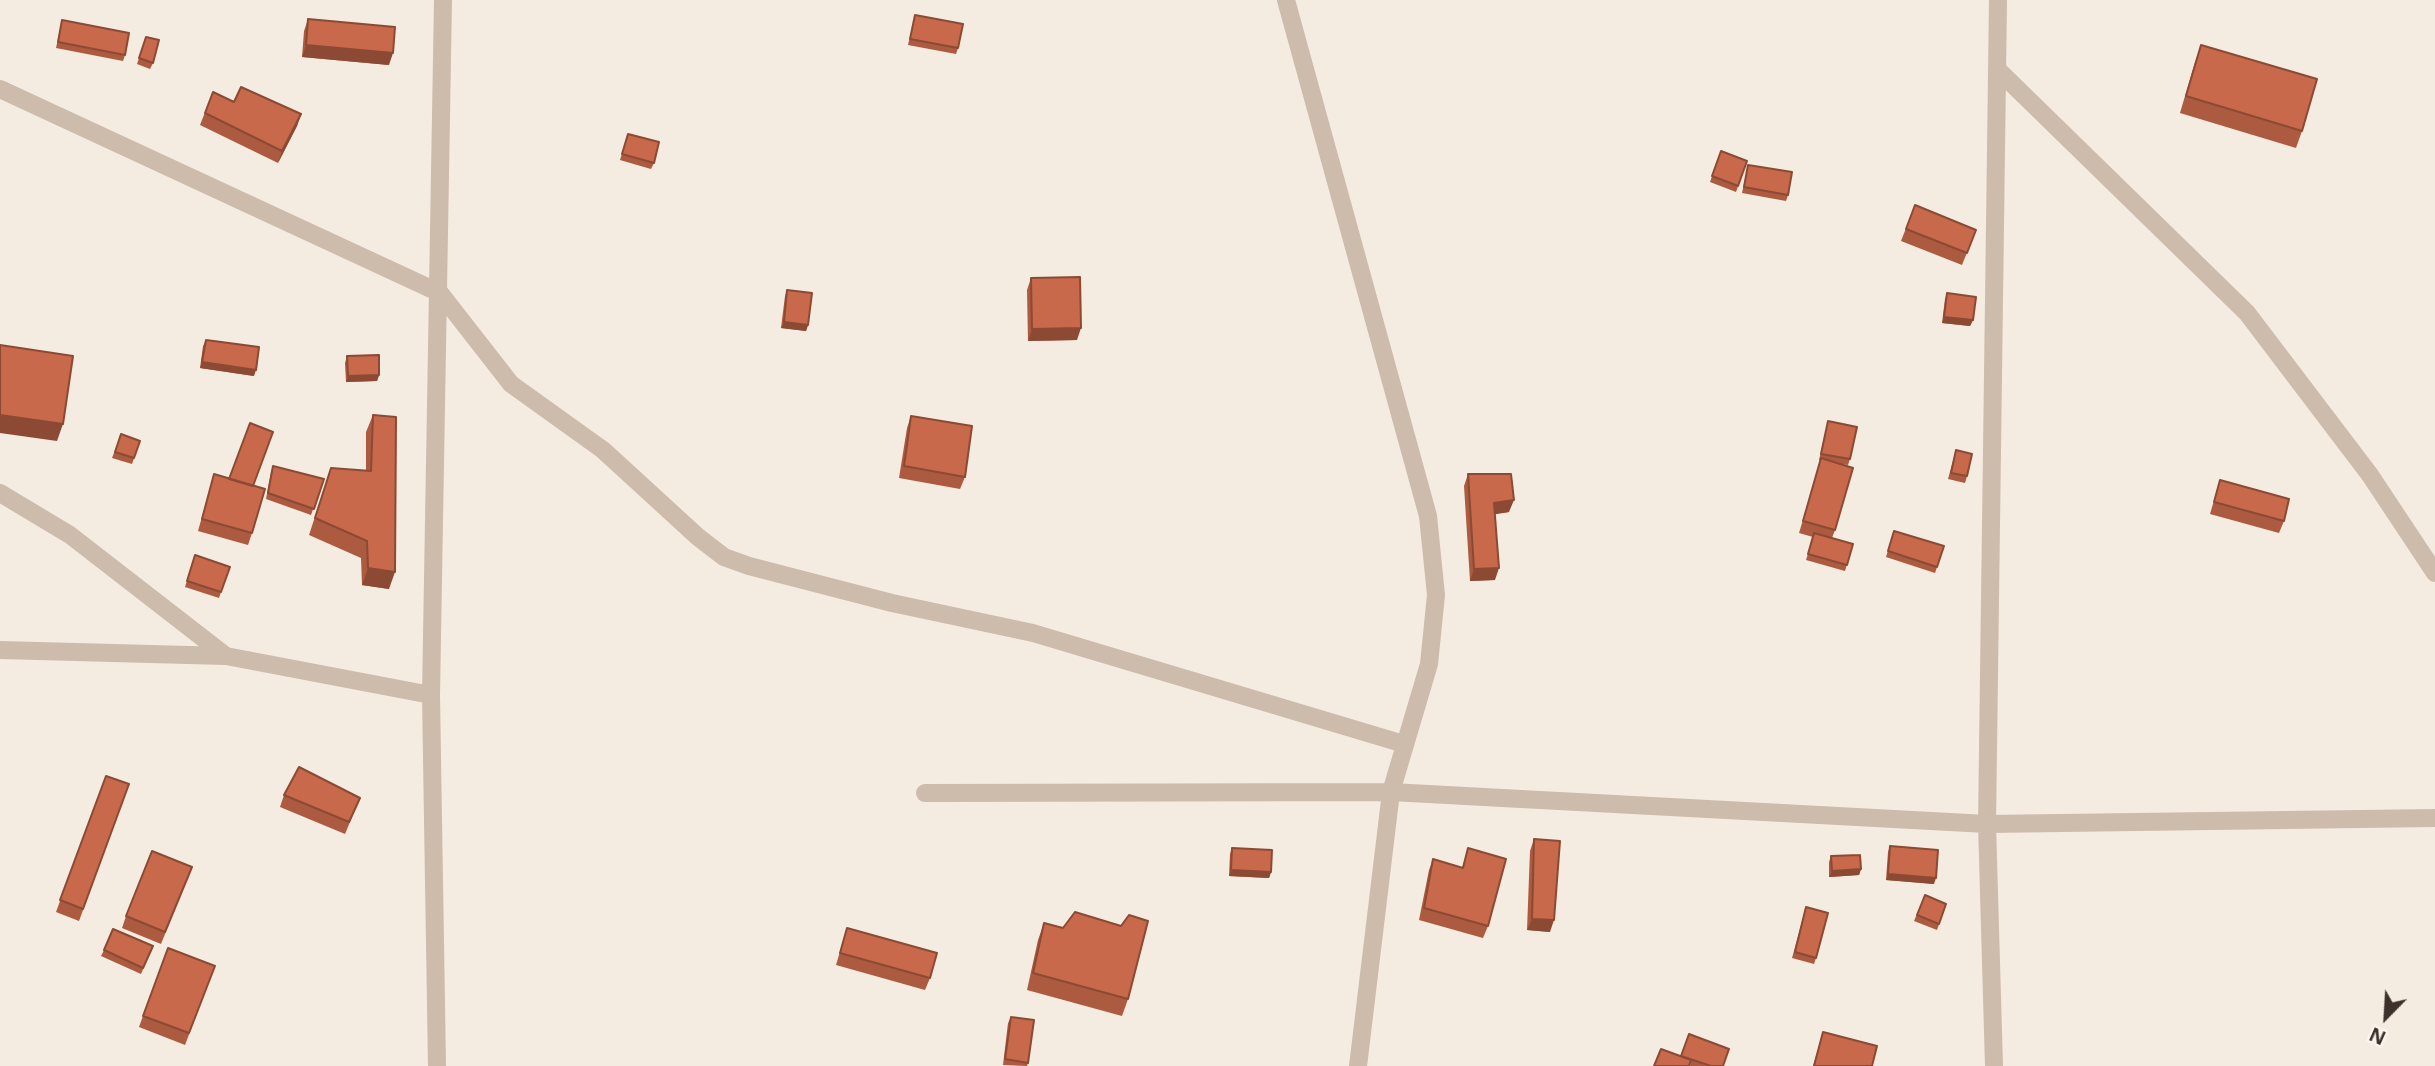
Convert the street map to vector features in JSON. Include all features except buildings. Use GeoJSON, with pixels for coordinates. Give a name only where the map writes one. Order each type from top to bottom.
{"type":"FeatureCollection","features":[{"type":"Feature","properties":{"kind":"street"},"geometry":{"type":"LineString","coordinates":[[437,1066],[430,695],[440,293],[443,0]]}},
{"type":"Feature","properties":{"kind":"street"},"geometry":{"type":"LineString","coordinates":[[1286,0],[1429,516],[1436,596],[1429,664],[1391,792],[1358,1066]]}},
{"type":"Feature","properties":{"kind":"street"},"geometry":{"type":"LineString","coordinates":[[1994,1066],[1987,824],[1998,0]]}},
{"type":"Feature","properties":{"kind":"street"},"geometry":{"type":"LineString","coordinates":[[1997,69],[2246,313],[2370,475],[2435,573]]}},
{"type":"Feature","properties":{"kind":"street"},"geometry":{"type":"LineString","coordinates":[[0,89],[440,293],[511,384],[603,450],[698,537],[724,557],[892,603],[1033,633],[1404,744]]}},
{"type":"Feature","properties":{"kind":"street"},"geometry":{"type":"LineString","coordinates":[[0,494],[70,535],[226,656]]}},
{"type":"Feature","properties":{"kind":"street"},"geometry":{"type":"LineString","coordinates":[[0,650],[226,656],[430,695]]}},
{"type":"Feature","properties":{"kind":"street"},"geometry":{"type":"LineString","coordinates":[[925,793],[1391,792],[1987,824],[2435,818]]}}]}
